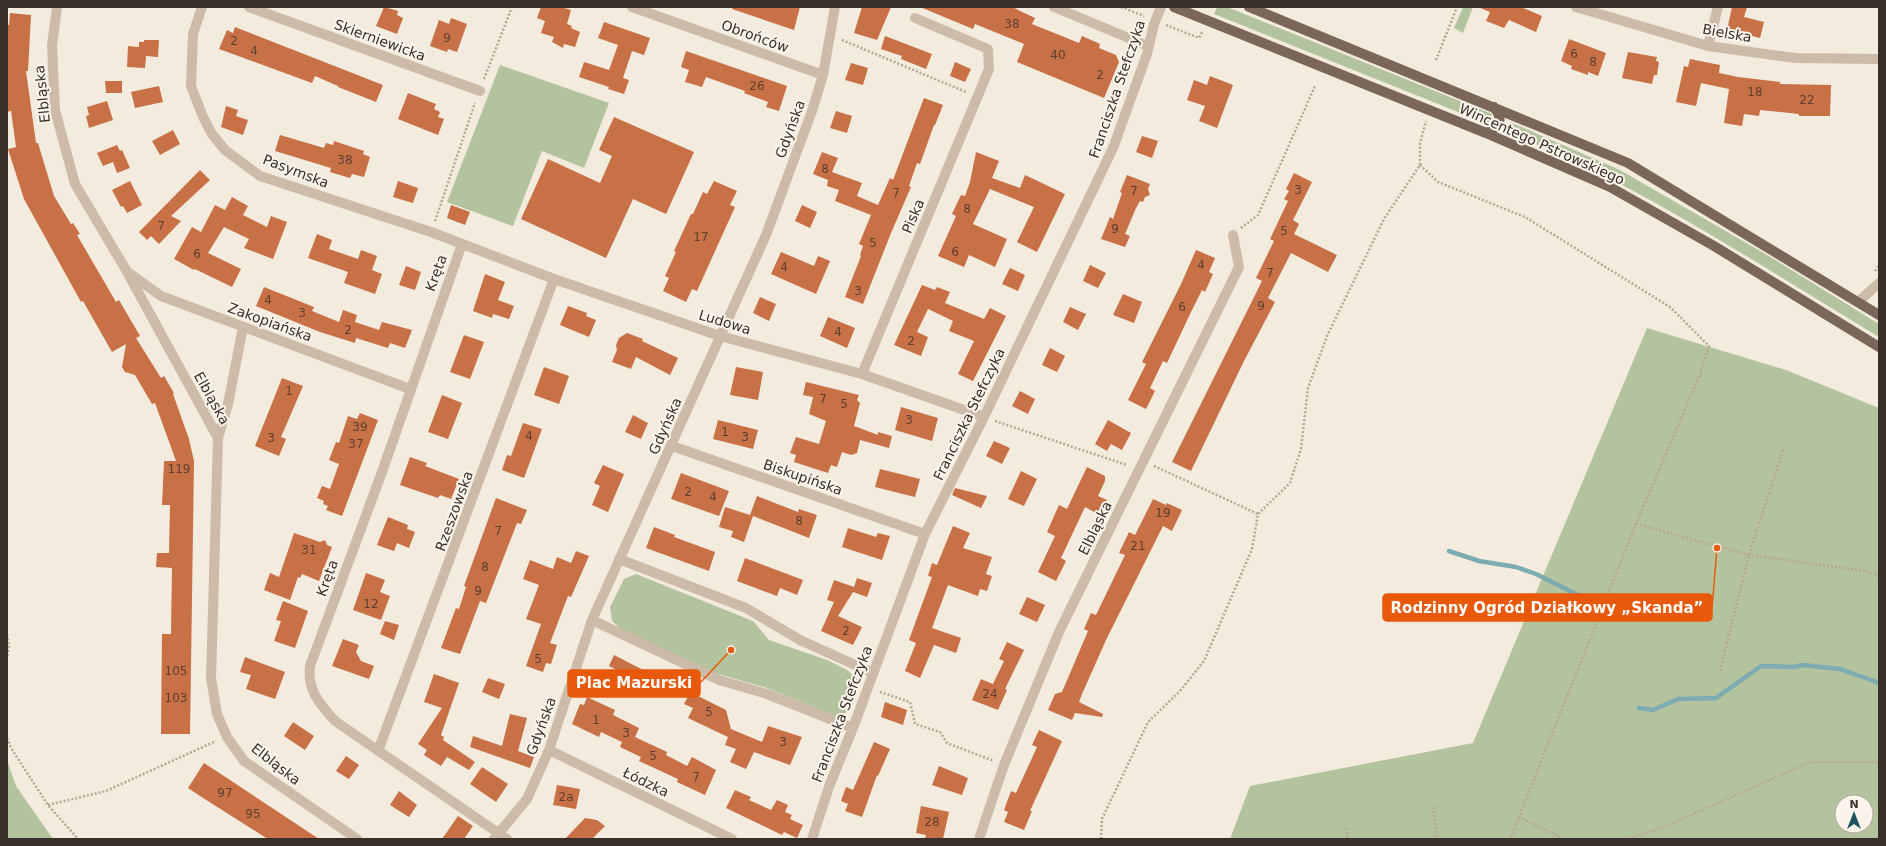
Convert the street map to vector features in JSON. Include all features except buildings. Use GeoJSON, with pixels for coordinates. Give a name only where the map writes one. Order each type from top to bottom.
{"type":"FeatureCollection","features":[{"type":"Feature","properties":{"kind":"main road","name":"Wincentego Pstrowskiego"},"geometry":{"type":"LineString","coordinates":[[1174,7],[1486,133],[1610,187],[1714,246],[1879,347]]}},
{"type":"Feature","properties":{"kind":"main road","name":"Wincentego Pstrowskiego"},"geometry":{"type":"LineString","coordinates":[[1249,7],[1628,163],[1879,315]]}},
{"type":"Feature","properties":{"kind":"main road"},"geometry":{"type":"LineString","coordinates":[[1486,133],[1495,129],[1500,122],[1500,114],[1494,107]]}},
{"type":"Feature","properties":{"kind":"street","name":"Elbląska"},"geometry":{"type":"LineString","coordinates":[[57,7],[52,45],[55,110],[75,184],[126,270],[218,438],[211,678],[217,714],[227,737],[244,761],[357,839]]}},
{"type":"Feature","properties":{"kind":"street","name":"Pasymska"},"geometry":{"type":"LineString","coordinates":[[202,7],[193,34],[191,86],[203,118],[212,134],[225,150],[260,176],[431,232],[462,244]]}},
{"type":"Feature","properties":{"kind":"street","name":"Skierniewicka"},"geometry":{"type":"LineString","coordinates":[[249,7],[480,91]]}},
{"type":"Feature","properties":{"kind":"street","name":"Obrońców"},"geometry":{"type":"LineString","coordinates":[[632,7],[823,75]]}},
{"type":"Feature","properties":{"kind":"street"},"geometry":{"type":"LineString","coordinates":[[1054,7],[1148,46]]}},
{"type":"Feature","properties":{"kind":"street","name":"Franciszka Stefczyka"},"geometry":{"type":"LineString","coordinates":[[812,839],[830,784],[853,728],[925,534],[984,417],[1113,148],[1147,54],[1154,24],[1161,7]]}},
{"type":"Feature","properties":{"kind":"street","name":"Bielska"},"geometry":{"type":"LineString","coordinates":[[1576,7],[1708,46],[1795,58],[1879,59]]}},
{"type":"Feature","properties":{"kind":"street"},"geometry":{"type":"LineString","coordinates":[[1708,46],[1718,7]]}},
{"type":"Feature","properties":{"kind":"street","name":"Gdyńska"},"geometry":{"type":"LineString","coordinates":[[500,837],[526,799],[549,750],[592,620],[672,446],[766,235],[812,111],[823,75],[835,9]]}},
{"type":"Feature","properties":{"kind":"street","name":"Piska"},"geometry":{"type":"LineString","coordinates":[[862,374],[989,69],[988,49],[915,18]]}},
{"type":"Feature","properties":{"kind":"street","name":"Elbląska"},"geometry":{"type":"LineString","coordinates":[[979,839],[1004,765],[1059,632],[1239,267],[1233,235]]}},
{"type":"Feature","properties":{"kind":"street","name":"Ludowa"},"geometry":{"type":"LineString","coordinates":[[462,244],[554,279],[720,336],[862,374],[984,417]]}},
{"type":"Feature","properties":{"kind":"street","name":"Kręta"},"geometry":{"type":"LineString","coordinates":[[462,244],[382,472],[310,666],[308,678],[318,702],[334,721],[500,837]]}},
{"type":"Feature","properties":{"kind":"street","name":"Zakopiańska"},"geometry":{"type":"LineString","coordinates":[[126,270],[161,296],[410,389]]}},
{"type":"Feature","properties":{"kind":"street","name":"Rzeszowska"},"geometry":{"type":"LineString","coordinates":[[378,751],[554,279]]}},
{"type":"Feature","properties":{"kind":"street"},"geometry":{"type":"LineString","coordinates":[[1858,302],[1879,283]]}},
{"type":"Feature","properties":{"kind":"street"},"geometry":{"type":"LineString","coordinates":[[218,438],[228,404],[243,327]]}},
{"type":"Feature","properties":{"kind":"street","name":"Biskupińska"},"geometry":{"type":"LineString","coordinates":[[672,446],[925,534]]}},
{"type":"Feature","properties":{"kind":"street"},"geometry":{"type":"LineString","coordinates":[[619,559],[746,608],[800,640],[873,673]]}},
{"type":"Feature","properties":{"kind":"street"},"geometry":{"type":"LineString","coordinates":[[592,620],[719,680],[768,694],[853,728]]}},
{"type":"Feature","properties":{"kind":"street","name":"Łódzka"},"geometry":{"type":"LineString","coordinates":[[549,750],[732,839]]}},
{"type":"Feature","properties":{"kind":"path"},"geometry":{"type":"LineString","coordinates":[[431,232],[480,91],[512,7]]}},
{"type":"Feature","properties":{"kind":"path"},"geometry":{"type":"LineString","coordinates":[[1436,60],[1457,7]]}},
{"type":"Feature","properties":{"kind":"path"},"geometry":{"type":"LineString","coordinates":[[830,35],[978,96]]}},
{"type":"Feature","properties":{"kind":"path"},"geometry":{"type":"LineString","coordinates":[[1233,235],[1258,215],[1315,86]]}},
{"type":"Feature","properties":{"kind":"path"},"geometry":{"type":"LineString","coordinates":[[1101,839],[1102,819],[1148,722],[1180,691],[1204,661],[1252,549],[1258,514],[1290,483],[1301,449],[1308,388],[1327,336],[1384,219],[1420,165],[1420,143],[1422,130],[1430,111]]}},
{"type":"Feature","properties":{"kind":"path"},"geometry":{"type":"LineString","coordinates":[[1420,165],[1438,182],[1525,217],[1670,307],[1709,346],[1700,374],[1636,524],[1510,839]]}},
{"type":"Feature","properties":{"kind":"path"},"geometry":{"type":"LineString","coordinates":[[984,417],[1142,465],[1258,514]]}},
{"type":"Feature","properties":{"kind":"path"},"geometry":{"type":"LineString","coordinates":[[1720,671],[1749,555],[1783,450]]}},
{"type":"Feature","properties":{"kind":"path"},"geometry":{"type":"LineString","coordinates":[[1636,524],[1749,555],[1865,571],[1879,576]]}},
{"type":"Feature","properties":{"kind":"path"},"geometry":{"type":"LineString","coordinates":[[7,634],[9,647],[7,658]]}},
{"type":"Feature","properties":{"kind":"path"},"geometry":{"type":"LineString","coordinates":[[868,687],[910,702],[915,724],[940,732],[947,743],[1004,765]]}},
{"type":"Feature","properties":{"kind":"path"},"geometry":{"type":"LineString","coordinates":[[48,806],[106,792],[201,747],[227,737]]}},
{"type":"Feature","properties":{"kind":"path"},"geometry":{"type":"LineString","coordinates":[[7,738],[11,748],[48,806],[78,839]]}},
{"type":"Feature","properties":{"kind":"path"},"geometry":{"type":"LineString","coordinates":[[1627,839],[1662,828],[1810,762],[1877,762],[1879,764]]}},
{"type":"Feature","properties":{"kind":"path"},"geometry":{"type":"LineString","coordinates":[[1433,807],[1437,839]]}},
{"type":"Feature","properties":{"kind":"path"},"geometry":{"type":"LineString","coordinates":[[1519,817],[1564,839]]}},
{"type":"Feature","properties":{"kind":"path"},"geometry":{"type":"LineString","coordinates":[[1346,828],[1348,839]]}},
{"type":"Feature","properties":{"kind":"green space"},"geometry":{"type":"Polygon","coordinates":[[[1217,7],[1227,7],[1492,114],[1488,124],[1214,14],[1217,7]]]}},
{"type":"Feature","properties":{"kind":"green space"},"geometry":{"type":"Polygon","coordinates":[[[1463,7],[1473,7],[1463,33],[1454,28],[1463,7]]]}},
{"type":"Feature","properties":{"kind":"green space"},"geometry":{"type":"Polygon","coordinates":[[[500,65],[609,103],[584,168],[542,151],[513,226],[447,202],[500,65]]]}},
{"type":"Feature","properties":{"kind":"green space"},"geometry":{"type":"Polygon","coordinates":[[[1510,122],[1620,170],[1762,252],[1879,324],[1879,337],[1740,252],[1633,191],[1564,156],[1506,131],[1510,122]]]}},
{"type":"Feature","properties":{"kind":"green space"},"geometry":{"type":"Polygon","coordinates":[[[1647,328],[1786,370],[1879,408],[1879,839],[1230,839],[1250,786],[1473,743],[1647,328]]]}},
{"type":"Feature","properties":{"kind":"green space"},"geometry":{"type":"Polygon","coordinates":[[[636,574],[753,621],[769,640],[827,660],[847,670],[857,679],[846,713],[835,716],[767,688],[705,670],[621,629],[612,621],[610,607],[624,579],[636,574]]]}},
{"type":"Feature","properties":{"kind":"green space"},"geometry":{"type":"Polygon","coordinates":[[[7,760],[16,786],[53,839],[7,839],[7,760]]]}},
{"type":"Feature","properties":{"kind":"waterway"},"geometry":{"type":"LineString","coordinates":[[1449,551],[1479,561],[1516,567],[1536,574],[1588,600]]}},
{"type":"Feature","properties":{"kind":"waterway"},"geometry":{"type":"LineString","coordinates":[[1639,708],[1653,710],[1678,699],[1716,698],[1761,666],[1792,667],[1803,665],[1840,669],[1879,683]]}},
{"type":"Feature","properties":{"kind":"place","name":"Rodzinny Ogród Działkowy „Skanda”"},"geometry":{"type":"Point","coordinates":[1717,548]}},
{"type":"Feature","properties":{"kind":"place","name":"Plac Mazurski"},"geometry":{"type":"Point","coordinates":[731,650]}}]}
